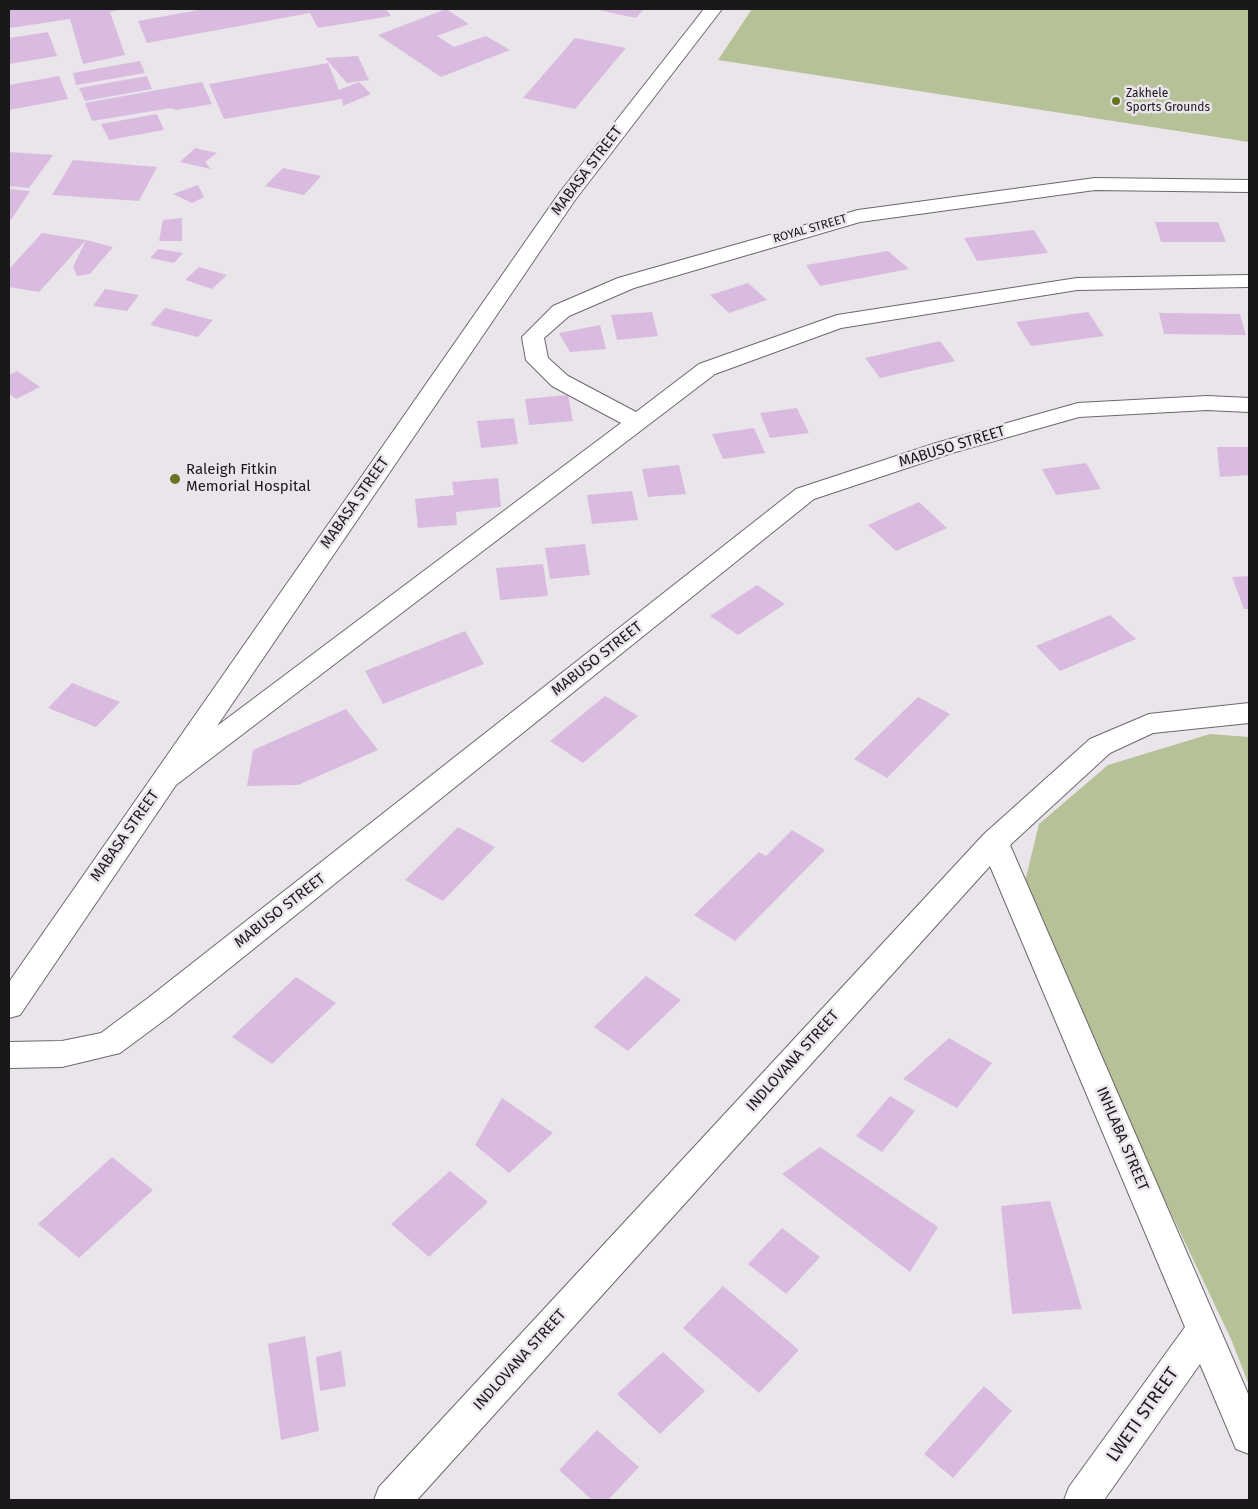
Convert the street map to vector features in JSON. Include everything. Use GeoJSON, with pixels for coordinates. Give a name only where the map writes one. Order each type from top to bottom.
{"type":"FeatureCollection","features":[{"type":"Feature","properties":{"kind":"street","name":"MABASA STREET"},"geometry":{"type":"LineString","coordinates":[[9,1006],[566,196],[713,9]]}},
{"type":"Feature","properties":{"kind":"street","name":"ROYAL STREET"},"geometry":{"type":"LineString","coordinates":[[637,422],[560,381],[537,360],[534,337],[561,311],[626,283],[858,216],[1095,184],[1249,186]]}},
{"type":"Feature","properties":{"kind":"street"},"geometry":{"type":"LineString","coordinates":[[164,779],[707,369],[837,322],[1077,284],[1249,281]]}},
{"type":"Feature","properties":{"kind":"street","name":"MABUSO STREET"},"geometry":{"type":"LineString","coordinates":[[9,1054],[62,1054],[110,1044],[167,1001],[805,494],[944,448],[1078,410],[1207,403],[1249,405]]}},
{"type":"Feature","properties":{"kind":"street","name":"INDLOVANA STREET"},"geometry":{"type":"LineString","coordinates":[[392,1500],[994,842],[1100,746],[1149,724],[1249,713]]}},
{"type":"Feature","properties":{"kind":"street","name":"INHLABA STREET"},"geometry":{"type":"LineString","coordinates":[[994,842],[1249,1437]]}},
{"type":"Feature","properties":{"kind":"street","name":"LWETI STREET"},"geometry":{"type":"LineString","coordinates":[[1082,1500],[1204,1329]]}},
{"type":"Feature","properties":{"kind":"green space","name":"Zakhele Sports Grounds"},"geometry":{"type":"Polygon","coordinates":[[[752,9],[1249,9],[1249,142],[718,60],[752,9]]]}},
{"type":"Feature","properties":{"kind":"green space"},"geometry":{"type":"Polygon","coordinates":[[[1210,734],[1249,737],[1249,1385],[1231,1339],[1021,898],[1039,824],[1108,765],[1210,734]]]}},
{"type":"Feature","properties":{"kind":"building"},"geometry":{"type":"Polygon","coordinates":[[[9,9],[125,9],[110,12],[125,55],[83,64],[70,19],[10,28],[9,9]]]}},
{"type":"Feature","properties":{"kind":"building"},"geometry":{"type":"Polygon","coordinates":[[[203,9],[386,9],[391,16],[318,28],[310,13],[147,43],[138,21],[203,9]]]}},
{"type":"Feature","properties":{"kind":"building"},"geometry":{"type":"Polygon","coordinates":[[[446,9],[469,24],[437,36],[454,47],[486,36],[510,50],[441,77],[378,35],[446,9]]]}},
{"type":"Feature","properties":{"kind":"building"},"geometry":{"type":"Polygon","coordinates":[[[594,9],[644,9],[636,18],[594,9]]]}},
{"type":"Feature","properties":{"kind":"building"},"geometry":{"type":"Polygon","coordinates":[[[48,32],[57,56],[9,64],[9,38],[48,32]]]}},
{"type":"Feature","properties":{"kind":"building"},"geometry":{"type":"Polygon","coordinates":[[[575,38],[626,48],[575,109],[523,98],[575,38]]]}},
{"type":"Feature","properties":{"kind":"building"},"geometry":{"type":"Polygon","coordinates":[[[358,56],[369,80],[347,83],[325,58],[358,56]]]}},
{"type":"Feature","properties":{"kind":"building"},"geometry":{"type":"Polygon","coordinates":[[[140,61],[145,73],[76,85],[73,73],[140,61]]]}},
{"type":"Feature","properties":{"kind":"building"},"geometry":{"type":"Polygon","coordinates":[[[328,63],[339,90],[359,82],[371,94],[343,106],[342,99],[224,119],[209,84],[328,63]]]}},
{"type":"Feature","properties":{"kind":"building"},"geometry":{"type":"Polygon","coordinates":[[[59,76],[68,99],[9,110],[9,85],[59,76]]]}},
{"type":"Feature","properties":{"kind":"building"},"geometry":{"type":"Polygon","coordinates":[[[147,76],[152,89],[85,101],[79,88],[147,76]]]}},
{"type":"Feature","properties":{"kind":"building"},"geometry":{"type":"Polygon","coordinates":[[[202,82],[212,104],[176,110],[171,108],[92,121],[85,103],[202,82]]]}},
{"type":"Feature","properties":{"kind":"building"},"geometry":{"type":"Polygon","coordinates":[[[157,114],[164,130],[109,140],[101,124],[157,114]]]}},
{"type":"Feature","properties":{"kind":"building"},"geometry":{"type":"Polygon","coordinates":[[[195,148],[217,153],[205,162],[211,169],[180,162],[195,148]]]}},
{"type":"Feature","properties":{"kind":"building"},"geometry":{"type":"Polygon","coordinates":[[[9,152],[53,155],[29,188],[9,186],[9,152]]]}},
{"type":"Feature","properties":{"kind":"building"},"geometry":{"type":"Polygon","coordinates":[[[73,160],[157,167],[139,201],[52,195],[73,160]]]}},
{"type":"Feature","properties":{"kind":"building"},"geometry":{"type":"Polygon","coordinates":[[[283,168],[321,176],[304,195],[265,186],[283,168]]]}},
{"type":"Feature","properties":{"kind":"building"},"geometry":{"type":"Polygon","coordinates":[[[198,185],[204,197],[192,203],[173,194],[198,185]]]}},
{"type":"Feature","properties":{"kind":"building"},"geometry":{"type":"Polygon","coordinates":[[[9,189],[30,191],[11,220],[9,220],[9,189]]]}},
{"type":"Feature","properties":{"kind":"building"},"geometry":{"type":"Polygon","coordinates":[[[182,218],[182,241],[159,241],[163,220],[182,218]]]}},
{"type":"Feature","properties":{"kind":"building"},"geometry":{"type":"Polygon","coordinates":[[[1155,222],[1218,222],[1226,242],[1161,242],[1155,222]]]}},
{"type":"Feature","properties":{"kind":"building"},"geometry":{"type":"Polygon","coordinates":[[[1034,230],[1048,253],[977,261],[964,238],[1034,230]]]}},
{"type":"Feature","properties":{"kind":"building"},"geometry":{"type":"Polygon","coordinates":[[[42,233],[86,240],[39,292],[9,287],[9,269],[42,233]]]}},
{"type":"Feature","properties":{"kind":"building"},"geometry":{"type":"Polygon","coordinates":[[[86,240],[113,247],[90,274],[77,276],[73,267],[86,240]]]}},
{"type":"Feature","properties":{"kind":"building"},"geometry":{"type":"Polygon","coordinates":[[[158,249],[183,253],[174,263],[150,258],[158,249]]]}},
{"type":"Feature","properties":{"kind":"building"},"geometry":{"type":"Polygon","coordinates":[[[888,251],[909,269],[820,286],[806,265],[888,251]]]}},
{"type":"Feature","properties":{"kind":"building"},"geometry":{"type":"Polygon","coordinates":[[[199,267],[227,275],[212,289],[185,280],[199,267]]]}},
{"type":"Feature","properties":{"kind":"building"},"geometry":{"type":"Polygon","coordinates":[[[748,283],[767,300],[729,313],[710,295],[748,283]]]}},
{"type":"Feature","properties":{"kind":"building"},"geometry":{"type":"Polygon","coordinates":[[[105,289],[139,295],[127,311],[93,306],[105,289]]]}},
{"type":"Feature","properties":{"kind":"building"},"geometry":{"type":"Polygon","coordinates":[[[165,308],[213,320],[198,337],[150,325],[165,308]]]}},
{"type":"Feature","properties":{"kind":"building"},"geometry":{"type":"Polygon","coordinates":[[[652,312],[658,336],[617,340],[611,315],[652,312]]]}},
{"type":"Feature","properties":{"kind":"building"},"geometry":{"type":"Polygon","coordinates":[[[1088,312],[1104,336],[1031,346],[1016,322],[1088,312]]]}},
{"type":"Feature","properties":{"kind":"building"},"geometry":{"type":"Polygon","coordinates":[[[1159,313],[1240,314],[1246,335],[1164,334],[1159,313]]]}},
{"type":"Feature","properties":{"kind":"building"},"geometry":{"type":"Polygon","coordinates":[[[600,325],[606,349],[570,352],[559,333],[600,325]]]}},
{"type":"Feature","properties":{"kind":"building"},"geometry":{"type":"Polygon","coordinates":[[[940,341],[955,361],[880,378],[865,358],[940,341]]]}},
{"type":"Feature","properties":{"kind":"building"},"geometry":{"type":"Polygon","coordinates":[[[17,371],[40,387],[16,399],[9,394],[9,375],[17,371]]]}},
{"type":"Feature","properties":{"kind":"building"},"geometry":{"type":"Polygon","coordinates":[[[568,395],[573,421],[529,425],[525,399],[568,395]]]}},
{"type":"Feature","properties":{"kind":"building"},"geometry":{"type":"Polygon","coordinates":[[[797,408],[809,433],[770,438],[760,413],[797,408]]]}},
{"type":"Feature","properties":{"kind":"building"},"geometry":{"type":"Polygon","coordinates":[[[514,418],[518,444],[481,448],[477,421],[514,418]]]}},
{"type":"Feature","properties":{"kind":"building"},"geometry":{"type":"Polygon","coordinates":[[[754,428],[765,453],[723,459],[712,434],[754,428]]]}},
{"type":"Feature","properties":{"kind":"building"},"geometry":{"type":"Polygon","coordinates":[[[1217,447],[1249,447],[1249,475],[1220,477],[1217,447]]]}},
{"type":"Feature","properties":{"kind":"building"},"geometry":{"type":"Polygon","coordinates":[[[1086,463],[1101,489],[1056,495],[1042,469],[1086,463]]]}},
{"type":"Feature","properties":{"kind":"building"},"geometry":{"type":"Polygon","coordinates":[[[679,465],[686,494],[648,497],[642,469],[679,465]]]}},
{"type":"Feature","properties":{"kind":"building"},"geometry":{"type":"Polygon","coordinates":[[[498,478],[501,507],[456,512],[457,525],[418,528],[415,499],[454,495],[452,482],[498,478]]]}},
{"type":"Feature","properties":{"kind":"building"},"geometry":{"type":"Polygon","coordinates":[[[632,491],[638,520],[592,524],[587,495],[632,491]]]}},
{"type":"Feature","properties":{"kind":"building"},"geometry":{"type":"Polygon","coordinates":[[[919,502],[947,528],[896,551],[868,525],[919,502]]]}},
{"type":"Feature","properties":{"kind":"building"},"geometry":{"type":"Polygon","coordinates":[[[585,544],[590,575],[550,579],[545,548],[585,544]]]}},
{"type":"Feature","properties":{"kind":"building"},"geometry":{"type":"Polygon","coordinates":[[[543,564],[548,596],[500,600],[496,568],[543,564]]]}},
{"type":"Feature","properties":{"kind":"building"},"geometry":{"type":"Polygon","coordinates":[[[1249,576],[1249,609],[1244,609],[1232,577],[1249,576]]]}},
{"type":"Feature","properties":{"kind":"building"},"geometry":{"type":"Polygon","coordinates":[[[757,585],[785,604],[738,635],[710,616],[757,585]]]}},
{"type":"Feature","properties":{"kind":"building"},"geometry":{"type":"Polygon","coordinates":[[[1110,615],[1136,639],[1060,671],[1036,646],[1110,615]]]}},
{"type":"Feature","properties":{"kind":"building"},"geometry":{"type":"Polygon","coordinates":[[[465,631],[484,664],[383,704],[365,671],[465,631]]]}},
{"type":"Feature","properties":{"kind":"building"},"geometry":{"type":"Polygon","coordinates":[[[72,683],[120,702],[96,727],[48,708],[72,683]]]}},
{"type":"Feature","properties":{"kind":"building"},"geometry":{"type":"Polygon","coordinates":[[[605,696],[638,716],[583,763],[550,741],[605,696]]]}},
{"type":"Feature","properties":{"kind":"building"},"geometry":{"type":"Polygon","coordinates":[[[918,697],[950,714],[887,778],[854,759],[918,697]]]}},
{"type":"Feature","properties":{"kind":"building"},"geometry":{"type":"Polygon","coordinates":[[[346,709],[378,750],[298,785],[247,786],[253,750],[346,709]]]}},
{"type":"Feature","properties":{"kind":"building"},"geometry":{"type":"Polygon","coordinates":[[[458,827],[495,847],[443,901],[405,880],[458,827]]]}},
{"type":"Feature","properties":{"kind":"building"},"geometry":{"type":"Polygon","coordinates":[[[792,830],[825,850],[735,941],[694,915],[759,852],[766,856],[792,830]]]}},
{"type":"Feature","properties":{"kind":"building"},"geometry":{"type":"Polygon","coordinates":[[[646,976],[681,1000],[628,1051],[594,1027],[646,976]]]}},
{"type":"Feature","properties":{"kind":"building"},"geometry":{"type":"Polygon","coordinates":[[[296,977],[336,1003],[272,1064],[232,1037],[296,977]]]}},
{"type":"Feature","properties":{"kind":"building"},"geometry":{"type":"Polygon","coordinates":[[[949,1038],[992,1063],[957,1108],[903,1079],[949,1038]]]}},
{"type":"Feature","properties":{"kind":"building"},"geometry":{"type":"Polygon","coordinates":[[[890,1096],[915,1111],[882,1152],[856,1136],[890,1096]]]}},
{"type":"Feature","properties":{"kind":"building"},"geometry":{"type":"Polygon","coordinates":[[[502,1098],[553,1133],[509,1173],[475,1145],[502,1098]]]}},
{"type":"Feature","properties":{"kind":"building"},"geometry":{"type":"Polygon","coordinates":[[[820,1147],[938,1227],[910,1272],[782,1174],[820,1147]]]}},
{"type":"Feature","properties":{"kind":"building"},"geometry":{"type":"Polygon","coordinates":[[[112,1157],[153,1190],[79,1258],[38,1224],[112,1157]]]}},
{"type":"Feature","properties":{"kind":"building"},"geometry":{"type":"Polygon","coordinates":[[[450,1171],[488,1202],[429,1257],[391,1224],[450,1171]]]}},
{"type":"Feature","properties":{"kind":"building"},"geometry":{"type":"Polygon","coordinates":[[[1050,1201],[1082,1309],[1012,1314],[1001,1206],[1050,1201]]]}},
{"type":"Feature","properties":{"kind":"building"},"geometry":{"type":"Polygon","coordinates":[[[782,1228],[820,1257],[786,1294],[748,1264],[782,1228]]]}},
{"type":"Feature","properties":{"kind":"building"},"geometry":{"type":"Polygon","coordinates":[[[723,1286],[799,1350],[759,1393],[683,1328],[723,1286]]]}},
{"type":"Feature","properties":{"kind":"building"},"geometry":{"type":"Polygon","coordinates":[[[305,1336],[319,1431],[281,1440],[268,1344],[305,1336]]]}},
{"type":"Feature","properties":{"kind":"building"},"geometry":{"type":"Polygon","coordinates":[[[341,1351],[346,1386],[320,1391],[316,1357],[341,1351]]]}},
{"type":"Feature","properties":{"kind":"building"},"geometry":{"type":"Polygon","coordinates":[[[663,1352],[705,1391],[660,1434],[617,1394],[663,1352]]]}},
{"type":"Feature","properties":{"kind":"building"},"geometry":{"type":"Polygon","coordinates":[[[984,1386],[1012,1411],[953,1478],[924,1454],[984,1386]]]}},
{"type":"Feature","properties":{"kind":"building"},"geometry":{"type":"Polygon","coordinates":[[[597,1430],[639,1467],[608,1500],[592,1500],[559,1470],[597,1430]]]}},
{"type":"Feature","properties":{"kind":"place","name":"Zakhele Sports Grounds"},"geometry":{"type":"Point","coordinates":[1116,101]}},
{"type":"Feature","properties":{"kind":"place","name":"Raleigh Fitkin Memorial Hospital"},"geometry":{"type":"Point","coordinates":[175,479]}}]}
